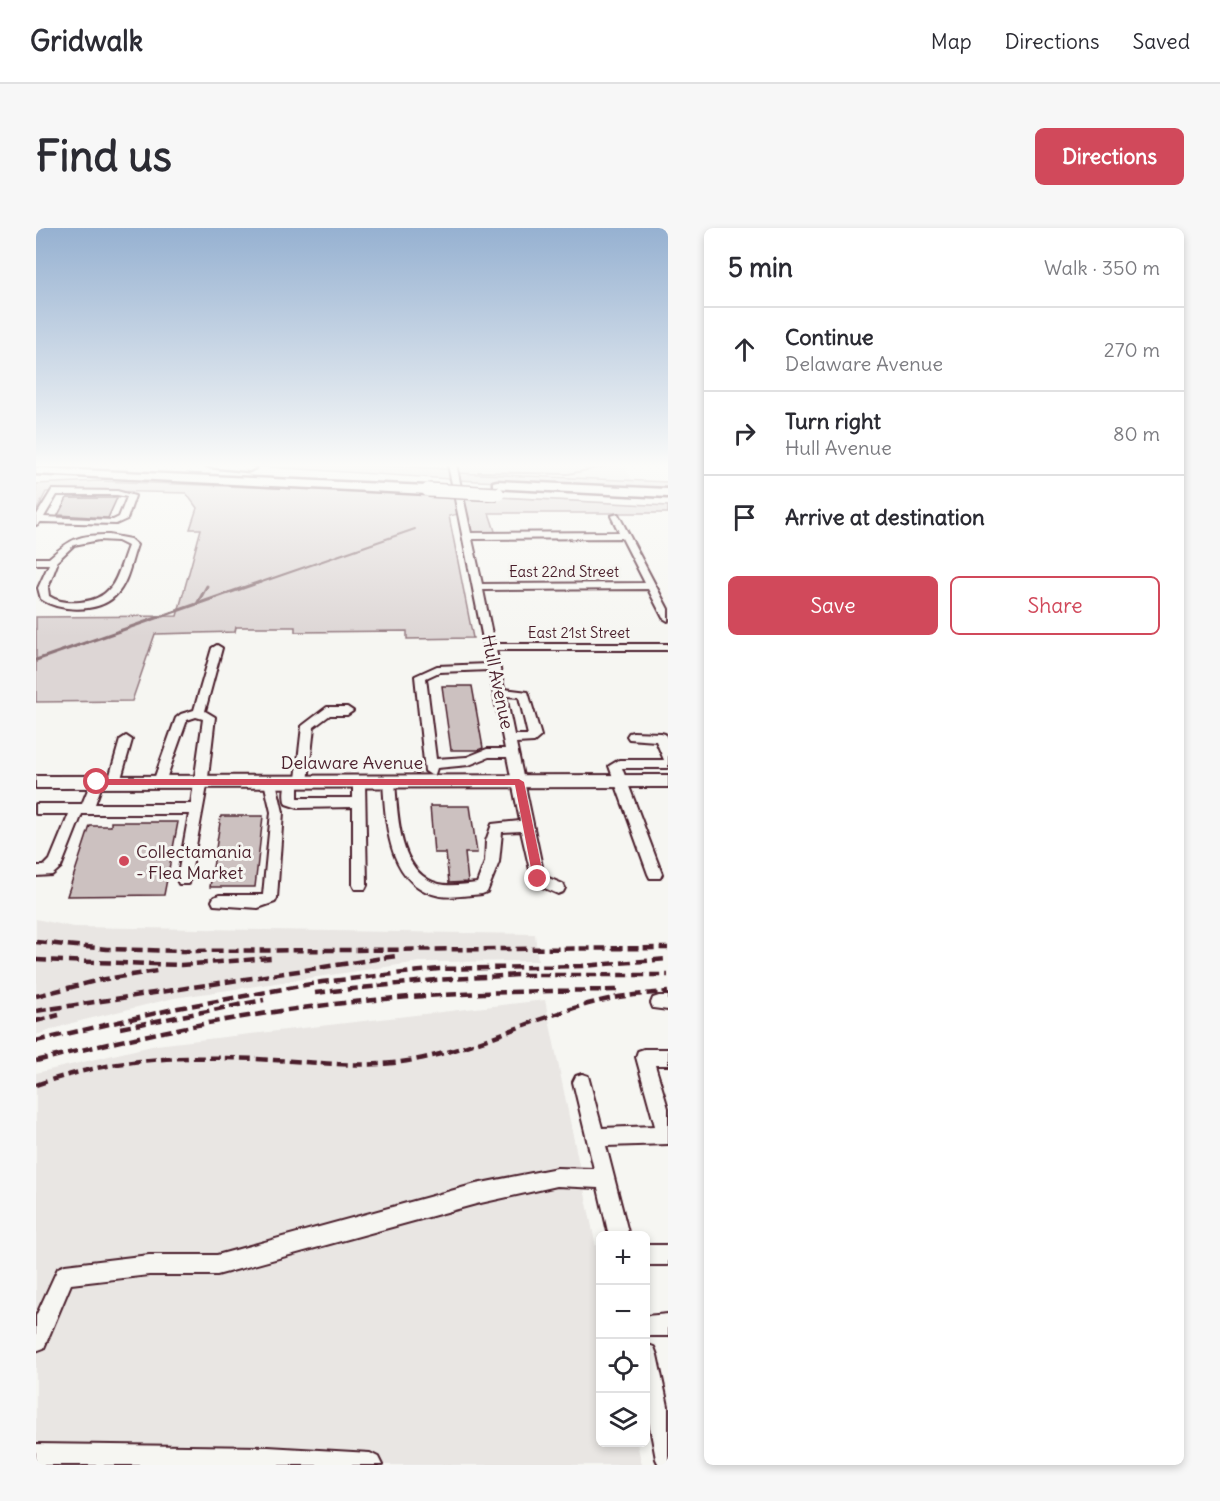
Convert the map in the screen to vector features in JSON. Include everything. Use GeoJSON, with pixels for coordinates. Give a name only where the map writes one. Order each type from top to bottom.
{"type":"FeatureCollection","features":[{"type":"Feature","properties":{"kind":"main road","name":"Delaware Avenue"},"geometry":{"type":"LineString","coordinates":[[36,782],[668,781]]}},
{"type":"Feature","properties":{"kind":"street"},"geometry":{"type":"LineString","coordinates":[[92,522],[113,522]]}},
{"type":"Feature","properties":{"kind":"street","name":"Hull Avenue"},"geometry":{"type":"LineString","coordinates":[[464,522],[538,879],[558,888]]}},
{"type":"Feature","properties":{"kind":"street"},"geometry":{"type":"LineString","coordinates":[[618,522],[668,618]]}},
{"type":"Feature","properties":{"kind":"street"},"geometry":{"type":"LineString","coordinates":[[467,536],[625,536]]}},
{"type":"Feature","properties":{"kind":"street"},"geometry":{"type":"LineString","coordinates":[[36,561],[51,561],[65,547],[88,538],[118,538],[133,545],[114,592],[102,600],[84,604],[57,605],[44,597],[43,588],[53,564],[51,561]]}},
{"type":"Feature","properties":{"kind":"street","name":"East 22nd Street"},"geometry":{"type":"LineString","coordinates":[[478,586],[651,586]]}},
{"type":"Feature","properties":{"kind":"street","name":"East 21st Street"},"geometry":{"type":"LineString","coordinates":[[491,647],[668,647]]}},
{"type":"Feature","properties":{"kind":"street"},"geometry":{"type":"LineString","coordinates":[[199,714],[218,648]]}},
{"type":"Feature","properties":{"kind":"street"},"geometry":{"type":"LineString","coordinates":[[431,782],[431,764],[420,676],[437,669],[495,667]]}},
{"type":"Feature","properties":{"kind":"street"},"geometry":{"type":"LineString","coordinates":[[500,692],[524,694],[535,736],[530,739],[510,739]]}},
{"type":"Feature","properties":{"kind":"street"},"geometry":{"type":"LineString","coordinates":[[347,711],[327,711],[308,726],[291,801],[298,803],[359,802]]}},
{"type":"Feature","properties":{"kind":"street"},"geometry":{"type":"LineString","coordinates":[[159,782],[182,718],[188,714],[210,717],[202,763],[202,782],[184,880]]}},
{"type":"Feature","properties":{"kind":"street"},"geometry":{"type":"LineString","coordinates":[[633,736],[661,737],[668,757]]}},
{"type":"Feature","properties":{"kind":"street"},"geometry":{"type":"LineString","coordinates":[[36,871],[47,871],[56,863],[82,809],[105,782],[126,740]]}},
{"type":"Feature","properties":{"kind":"street"},"geometry":{"type":"LineString","coordinates":[[431,764],[469,761],[487,753],[513,753]]}},
{"type":"Feature","properties":{"kind":"street"},"geometry":{"type":"LineString","coordinates":[[655,874],[615,766],[619,764],[668,764]]}},
{"type":"Feature","properties":{"kind":"street"},"geometry":{"type":"LineString","coordinates":[[219,901],[258,902],[270,898],[278,812],[270,782]]}},
{"type":"Feature","properties":{"kind":"street"},"geometry":{"type":"LineString","coordinates":[[359,782],[360,885]]}},
{"type":"Feature","properties":{"kind":"street"},"geometry":{"type":"LineString","coordinates":[[389,782],[392,815],[400,856],[416,880],[440,890],[482,888],[492,862],[493,841],[497,827],[528,826]]}},
{"type":"Feature","properties":{"kind":"street"},"geometry":{"type":"LineString","coordinates":[[36,809],[196,809]]}},
{"type":"Feature","properties":{"kind":"street"},"geometry":{"type":"LineString","coordinates":[[595,1137],[667,1135],[662,1102],[644,1057],[668,1056]]}},
{"type":"Feature","properties":{"kind":"street"},"geometry":{"type":"LineString","coordinates":[[582,1082],[618,1231]]}},
{"type":"Feature","properties":{"kind":"street"},"geometry":{"type":"LineString","coordinates":[[36,1340],[65,1275],[149,1265],[217,1265],[476,1194],[557,1177],[605,1179]]}},
{"type":"Feature","properties":{"kind":"street"},"geometry":{"type":"LineString","coordinates":[[650,1256],[668,1255]]}},
{"type":"Feature","properties":{"kind":"street"},"geometry":{"type":"LineString","coordinates":[[650,1326],[668,1325]]}},
{"type":"Feature","properties":{"kind":"street"},"geometry":{"type":"LineString","coordinates":[[650,1378],[668,1459]]}},
{"type":"Feature","properties":{"kind":"street"},"geometry":{"type":"LineString","coordinates":[[36,1456],[268,1459],[320,1464],[370,1465]]}},
{"type":"Feature","properties":{"kind":"shaded area"},"geometry":{"type":"Polygon","coordinates":[[[192,522],[450,522],[473,638],[407,639],[407,631],[295,632],[295,627],[236,627],[235,632],[155,634],[132,701],[36,702],[36,617],[177,616],[201,529],[190,529],[192,522]]]}},
{"type":"Feature","properties":{"kind":"shaded area"},"geometry":{"type":"Polygon","coordinates":[[[468,522],[492,522],[496,534],[471,534],[468,522]]]}},
{"type":"Feature","properties":{"kind":"shaded area"},"geometry":{"type":"Polygon","coordinates":[[[36,919],[73,927],[535,934],[538,961],[419,962],[174,998],[72,1023],[36,1035],[36,919]]]}},
{"type":"Feature","properties":{"kind":"shaded area"},"geometry":{"type":"Polygon","coordinates":[[[545,1000],[596,1247],[596,1447],[638,1447],[642,1465],[36,1465],[36,1073],[156,1045],[545,1000]]]}},
{"type":"Feature","properties":{"kind":"building"},"geometry":{"type":"Polygon","coordinates":[[[442,686],[472,686],[483,748],[451,750],[442,686]]]}},
{"type":"Feature","properties":{"kind":"building"},"geometry":{"type":"Polygon","coordinates":[[[430,806],[470,806],[477,853],[465,853],[468,882],[449,883],[446,853],[434,853],[430,806]]]}},
{"type":"Feature","properties":{"kind":"building"},"geometry":{"type":"Polygon","coordinates":[[[221,816],[263,816],[255,887],[210,887],[221,816]]]}},
{"type":"Feature","properties":{"kind":"building","name":"Collectamania - Flea Market"},"geometry":{"type":"Polygon","coordinates":[[[111,822],[178,822],[164,895],[67,896],[90,826],[111,826],[111,822]]]}},
{"type":"Feature","properties":{"kind":"waterway"},"geometry":{"type":"LineString","coordinates":[[256,584],[415,529]]}},
{"type":"Feature","properties":{"kind":"waterway"},"geometry":{"type":"LineString","coordinates":[[197,604],[260,582]]}},
{"type":"Feature","properties":{"kind":"waterway"},"geometry":{"type":"LineString","coordinates":[[197,604],[207,586]]}},
{"type":"Feature","properties":{"kind":"waterway"},"geometry":{"type":"LineString","coordinates":[[36,660],[197,604]]}},
{"type":"Feature","properties":{"kind":"railway"},"geometry":{"type":"LineString","coordinates":[[36,942],[107,949],[180,951],[668,948]]}},
{"type":"Feature","properties":{"kind":"railway"},"geometry":{"type":"LineString","coordinates":[[36,1011],[396,956]]}},
{"type":"Feature","properties":{"kind":"railway"},"geometry":{"type":"LineString","coordinates":[[36,960],[181,965],[271,958]]}},
{"type":"Feature","properties":{"kind":"railway"},"geometry":{"type":"LineString","coordinates":[[36,1041],[178,1008],[322,982],[439,969],[582,966],[668,959]]}},
{"type":"Feature","properties":{"kind":"railway"},"geometry":{"type":"LineString","coordinates":[[36,996],[100,980],[157,971]]}},
{"type":"Feature","properties":{"kind":"railway"},"geometry":{"type":"LineString","coordinates":[[315,993],[435,980],[517,975],[668,975]]}},
{"type":"Feature","properties":{"kind":"railway"},"geometry":{"type":"LineString","coordinates":[[36,1061],[189,1027],[305,1008],[446,995],[617,990]]}},
{"type":"Feature","properties":{"kind":"railway"},"geometry":{"type":"LineString","coordinates":[[36,1085],[96,1068],[182,1058],[242,1058],[353,1065],[401,1062],[425,1058],[473,1044],[568,1010],[601,1001],[668,992]]}},
{"type":"Feature","properties":{"kind":"railway"},"geometry":{"type":"LineString","coordinates":[[120,1028],[264,1000]]}},
{"type":"Feature","properties":{"kind":"railway"},"geometry":{"type":"LineString","coordinates":[[36,1021],[59,1015]]}},
{"type":"Feature","properties":{"kind":"place","name":"Collectamania - Flea Market"},"geometry":{"type":"Point","coordinates":[124,861]}},
{"type":"Feature","properties":{"kind":"route"},"geometry":{"type":"LineString","coordinates":[[97,782],[519,782],[538,879]]}}]}
